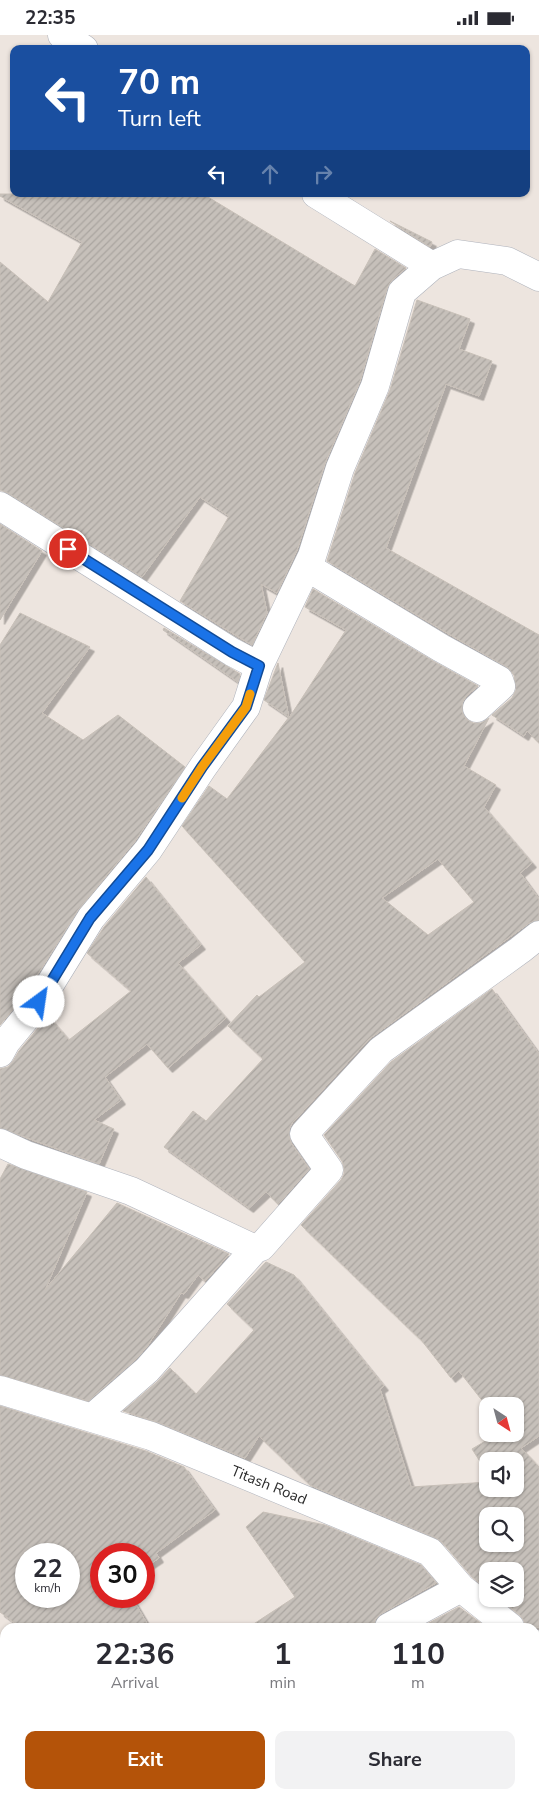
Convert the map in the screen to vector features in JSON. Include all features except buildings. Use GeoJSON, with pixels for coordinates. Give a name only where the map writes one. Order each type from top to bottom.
{"type":"FeatureCollection","features":[{"type":"Feature","properties":{"kind":"street"},"geometry":{"type":"LineString","coordinates":[[62,35],[78,45]]}},
{"type":"Feature","properties":{"kind":"street"},"geometry":{"type":"LineString","coordinates":[[321,197],[432,266]]}},
{"type":"Feature","properties":{"kind":"street"},"geometry":{"type":"LineString","coordinates":[[0,1053],[6,1042],[39,1002],[90,918],[148,850],[202,767],[246,707],[259,666],[312,556],[340,468],[375,386],[402,293],[432,266],[458,254],[507,261],[539,277]]}},
{"type":"Feature","properties":{"kind":"street"},"geometry":{"type":"LineString","coordinates":[[0,506],[224,647],[259,666]]}},
{"type":"Feature","properties":{"kind":"street"},"geometry":{"type":"LineString","coordinates":[[307,567],[499,681],[501,686],[477,708]]}},
{"type":"Feature","properties":{"kind":"street"},"geometry":{"type":"LineString","coordinates":[[92,1418],[147,1370],[255,1249],[261,1247],[329,1170],[304,1134],[381,1050],[539,935]]}},
{"type":"Feature","properties":{"kind":"street"},"geometry":{"type":"LineString","coordinates":[[0,1143],[26,1155],[131,1191],[255,1249]]}},
{"type":"Feature","properties":{"kind":"street","name":"Titash Road"},"geometry":{"type":"LineString","coordinates":[[0,1390],[151,1436],[430,1551],[461,1588],[505,1623]]}},
{"type":"Feature","properties":{"kind":"street"},"geometry":{"type":"LineString","coordinates":[[396,1623],[461,1588]]}},
{"type":"Feature","properties":{"kind":"slow traffic"},"geometry":{"type":"LineString","coordinates":[[182,798],[246,707],[250,694]]}},
{"type":"Feature","properties":{"kind":"route"},"geometry":{"type":"LineString","coordinates":[[39,1002],[90,918],[148,850],[202,767],[246,707],[259,666],[232,652],[68,549]]}}]}
